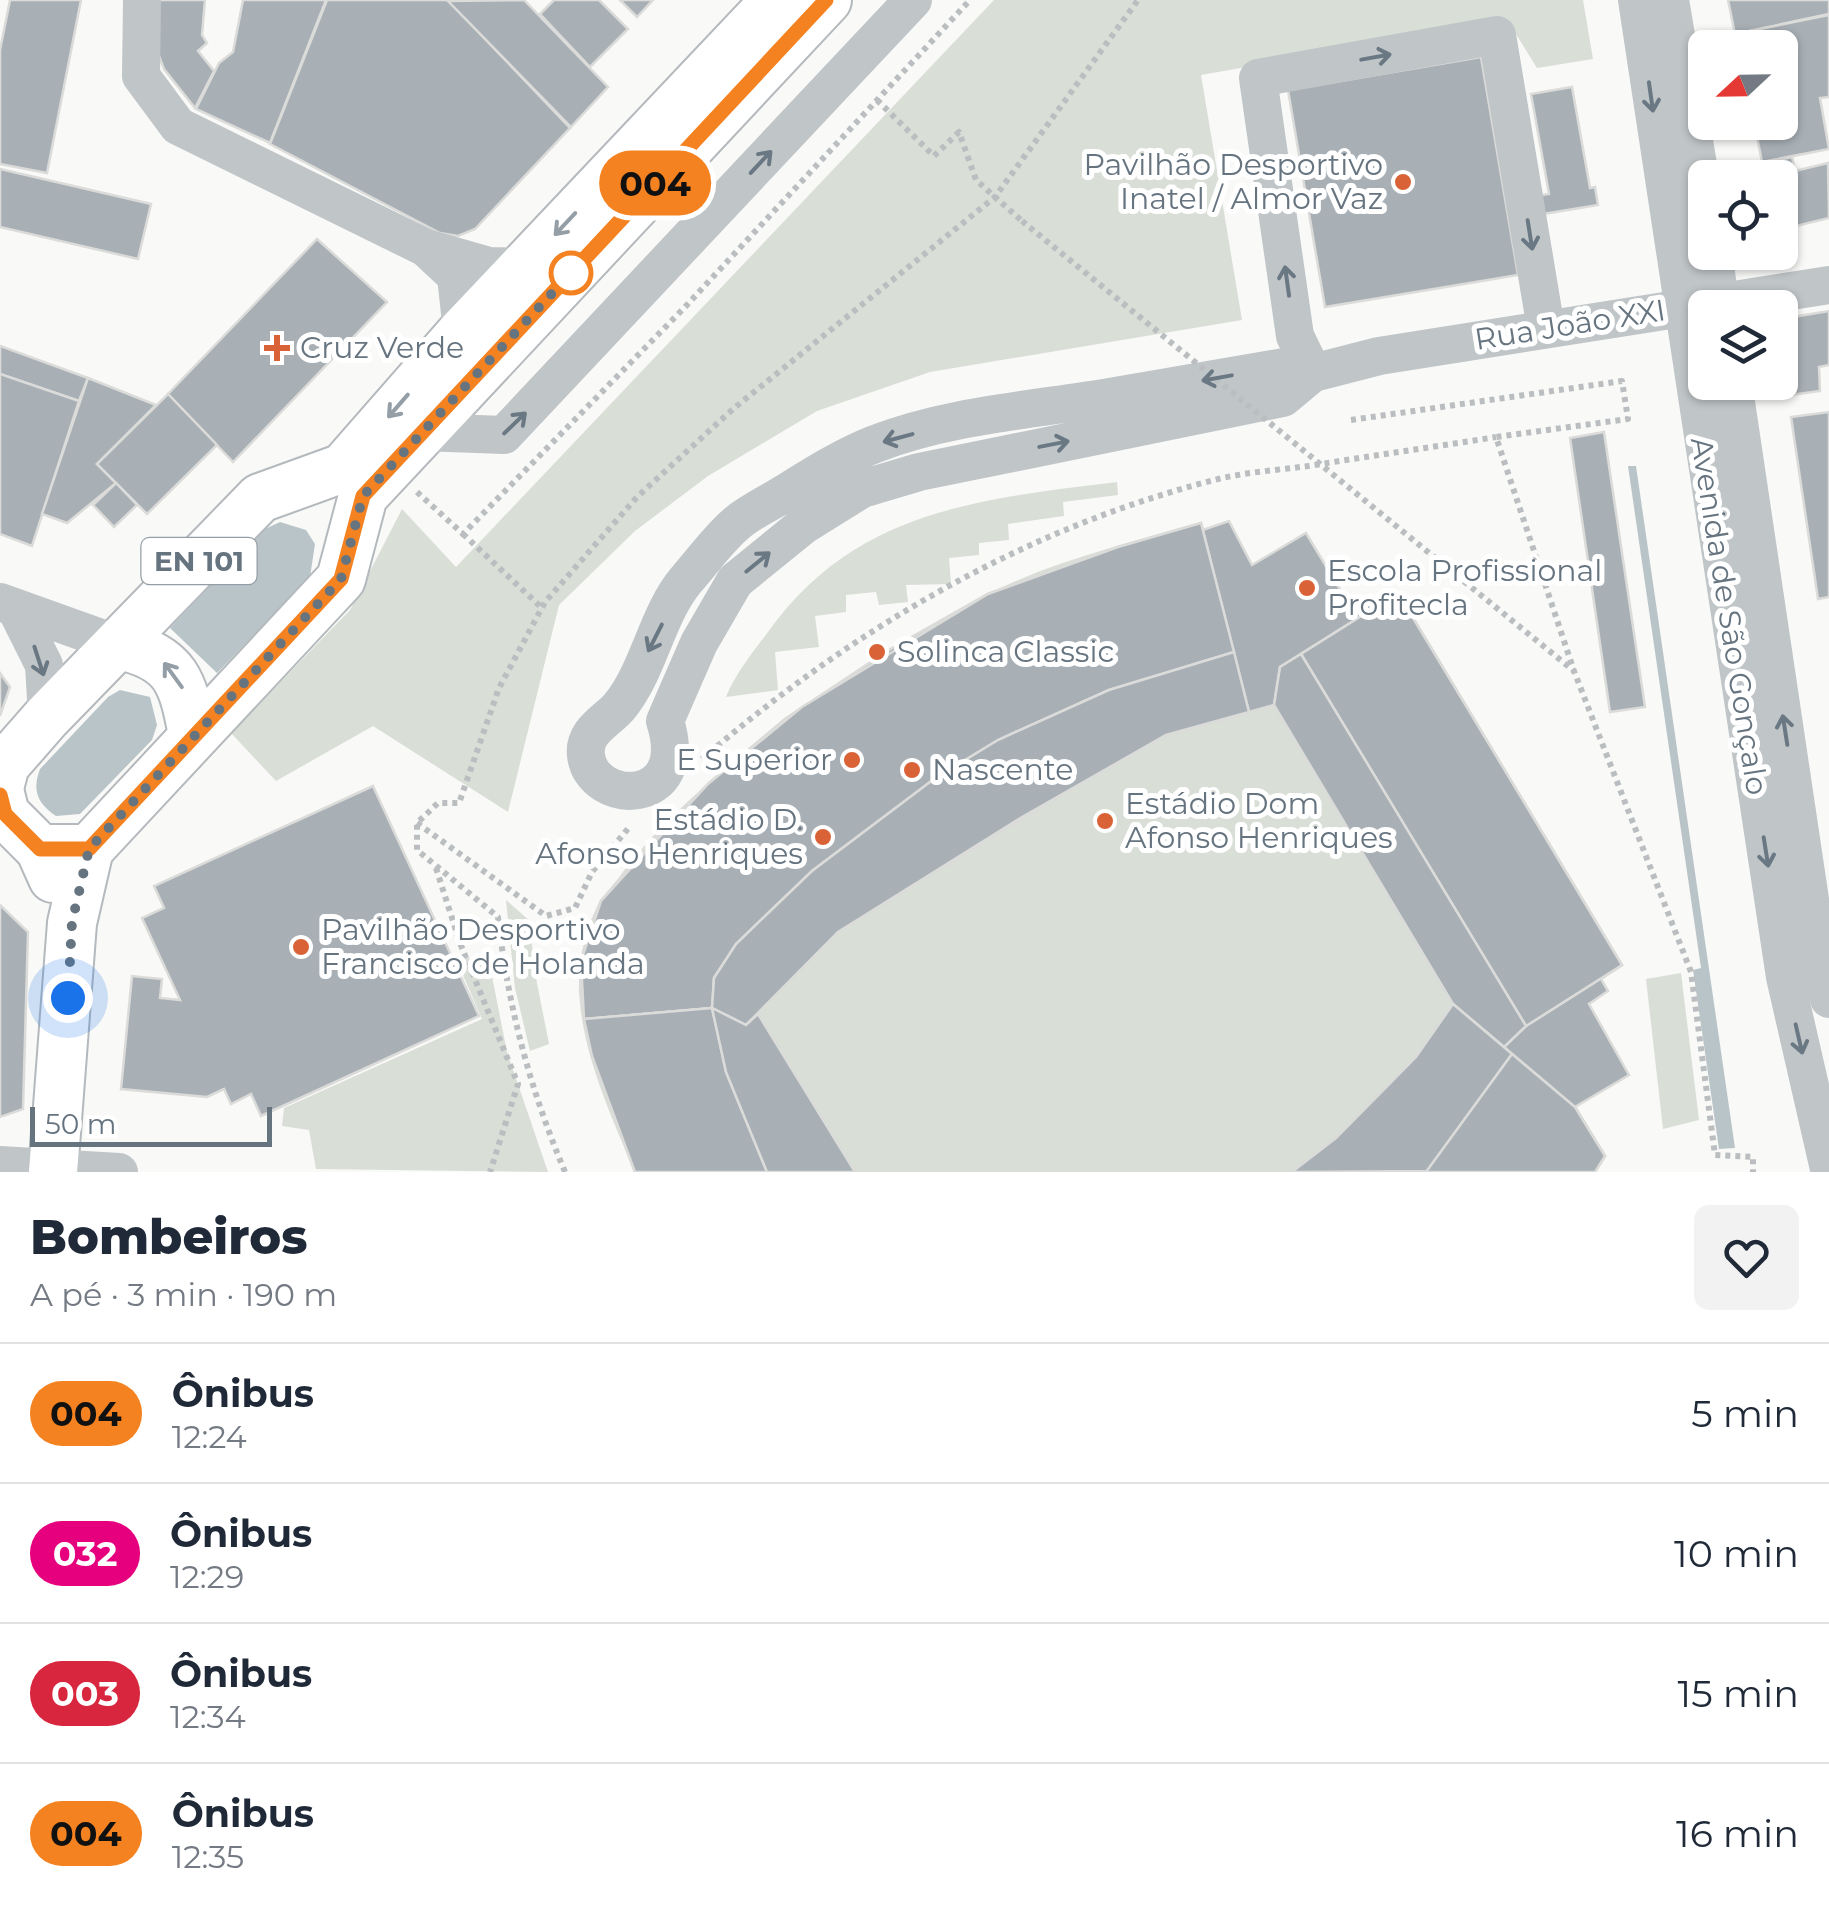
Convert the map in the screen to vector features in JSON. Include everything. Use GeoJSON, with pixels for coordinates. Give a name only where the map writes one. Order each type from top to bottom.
{"type":"FeatureCollection","features":[{"type":"Feature","properties":{"kind":"main road","name":"EN 101"},"geometry":{"type":"LineString","coordinates":[[0,784],[5,765],[47,718],[260,498],[343,468],[462,332],[776,0]]}},
{"type":"Feature","properties":{"kind":"main road"},"geometry":{"type":"LineString","coordinates":[[54,1169],[72,922],[89,849],[341,579],[363,496],[826,0]]}},
{"type":"Feature","properties":{"kind":"main road"},"geometry":{"type":"LineString","coordinates":[[287,488],[323,510],[348,550]]}},
{"type":"Feature","properties":{"kind":"main road"},"geometry":{"type":"LineString","coordinates":[[120,645],[164,662],[182,684],[193,736]]}},
{"type":"Feature","properties":{"kind":"main road"},"geometry":{"type":"LineString","coordinates":[[0,794],[5,814],[40,849],[72,922]]}},
{"type":"Feature","properties":{"kind":"main road"},"geometry":{"type":"LineString","coordinates":[[40,849],[89,849]]}},
{"type":"Feature","properties":{"kind":"street"},"geometry":{"type":"LineString","coordinates":[[142,0],[141,76],[178,126],[426,248],[489,266],[524,267]]}},
{"type":"Feature","properties":{"kind":"street"},"geometry":{"type":"LineString","coordinates":[[422,432],[504,436],[913,0]]}},
{"type":"Feature","properties":{"kind":"street","name":"Avenida de São Gonçalo"},"geometry":{"type":"LineString","coordinates":[[1638,0],[1681,306],[1785,977],[1829,1169]]}},
{"type":"Feature","properties":{"kind":"street"},"geometry":{"type":"LineString","coordinates":[[1670,0],[1697,160]]}},
{"type":"Feature","properties":{"kind":"street"},"geometry":{"type":"LineString","coordinates":[[1313,374],[1295,336],[1258,78],[1498,35],[1546,330]]}},
{"type":"Feature","properties":{"kind":"street"},"geometry":{"type":"LineString","coordinates":[[426,248],[456,276],[462,332]]}},
{"type":"Feature","properties":{"kind":"street","name":"Rua João XXI"},"geometry":{"type":"LineString","coordinates":[[1797,290],[1829,284]]}},
{"type":"Feature","properties":{"kind":"street","name":"Rua João XXI"},"geometry":{"type":"LineString","coordinates":[[1313,374],[1379,356],[1688,306]]}},
{"type":"Feature","properties":{"kind":"street"},"geometry":{"type":"LineString","coordinates":[[1284,367],[1313,374],[1283,398],[919,472],[862,490],[804,524],[735,581],[699,642],[665,721],[673,746],[671,764],[662,778],[647,788],[629,790],[605,786],[592,774],[585,754],[588,740],[619,708],[682,585],[736,524],[815,474],[876,444],[972,418],[1284,367]]}},
{"type":"Feature","properties":{"kind":"street","name":"Avenida de São Gonçalo"},"geometry":{"type":"LineString","coordinates":[[1736,400],[1820,967],[1829,999]]}},
{"type":"Feature","properties":{"kind":"street"},"geometry":{"type":"LineString","coordinates":[[8,606],[120,645]]}},
{"type":"Feature","properties":{"kind":"street"},"geometry":{"type":"LineString","coordinates":[[8,606],[44,665],[47,718]]}},
{"type":"Feature","properties":{"kind":"street"},"geometry":{"type":"LineString","coordinates":[[0,1165],[119,1172]]}},
{"type":"Feature","properties":{"kind":"path"},"geometry":{"type":"LineString","coordinates":[[995,197],[1138,0]]}},
{"type":"Feature","properties":{"kind":"path"},"geometry":{"type":"LineString","coordinates":[[876,100],[934,156],[959,132],[976,180],[995,197],[1574,670]]}},
{"type":"Feature","properties":{"kind":"path"},"geometry":{"type":"LineString","coordinates":[[690,769],[809,671],[878,624],[992,562],[1082,525],[1219,479],[1628,419],[1622,380],[1351,420]]}},
{"type":"Feature","properties":{"kind":"path"},"geometry":{"type":"LineString","coordinates":[[1496,438],[1574,670],[1691,972],[1716,1155],[1754,1157],[1753,1172]]}},
{"type":"Feature","properties":{"kind":"path"},"geometry":{"type":"LineString","coordinates":[[462,534],[541,607]]}},
{"type":"Feature","properties":{"kind":"path"},"geometry":{"type":"LineString","coordinates":[[416,823],[546,916],[575,908],[592,872],[640,816]]}},
{"type":"Feature","properties":{"kind":"path"},"geometry":{"type":"LineString","coordinates":[[435,865],[460,943],[518,1084],[490,1172]]}},
{"type":"Feature","properties":{"kind":"shaded area"},"geometry":{"type":"Polygon","coordinates":[[[994,0],[1583,0],[1593,59],[1537,68],[1508,21],[1201,75],[1242,320],[930,372],[817,411],[708,476],[635,531],[559,605],[508,812],[373,726],[276,781],[231,733],[350,610],[402,509],[456,567],[994,0]]]}},
{"type":"Feature","properties":{"kind":"shaded area"},"geometry":{"type":"Polygon","coordinates":[[[1628,466],[1636,466],[1735,1148],[1719,1149],[1693,970],[1701,968],[1628,466]]]}},
{"type":"Feature","properties":{"kind":"shaded area"},"geometry":{"type":"Polygon","coordinates":[[[1117,482],[1118,495],[1063,502],[1064,516],[1008,524],[1009,540],[979,543],[979,555],[949,558],[951,584],[906,585],[908,602],[879,605],[876,592],[846,595],[846,612],[815,616],[819,647],[775,652],[778,690],[726,697],[750,655],[802,591],[840,559],[880,535],[969,505],[1117,482]]]}},
{"type":"Feature","properties":{"kind":"shaded area","name":"Estádio Dom Afonso Henriques"},"geometry":{"type":"Polygon","coordinates":[[[1229,521],[1253,565],[1306,533],[1350,606],[1365,598],[1372,609],[1398,593],[1622,965],[1601,979],[1608,991],[1589,1005],[1629,1075],[1576,1107],[1605,1156],[1595,1172],[635,1172],[593,1066],[585,1037],[579,981],[582,954],[602,903],[640,851],[691,798],[751,748],[815,700],[937,622],[1011,583],[1064,563],[1201,523],[1203,530],[1229,521]]]}},
{"type":"Feature","properties":{"kind":"shaded area"},"geometry":{"type":"Polygon","coordinates":[[[280,522],[306,530],[315,544],[310,577],[217,673],[170,628],[265,529],[280,522]]]}},
{"type":"Feature","properties":{"kind":"shaded area"},"geometry":{"type":"Polygon","coordinates":[[[120,690],[150,697],[157,725],[152,740],[80,814],[56,816],[38,796],[40,769],[108,697],[120,690]]]}},
{"type":"Feature","properties":{"kind":"shaded area"},"geometry":{"type":"Polygon","coordinates":[[[506,900],[530,921],[534,968],[549,1044],[530,1051],[515,988],[506,900]]]}},
{"type":"Feature","properties":{"kind":"shaded area"},"geometry":{"type":"Polygon","coordinates":[[[488,956],[507,1052],[548,1172],[316,1169],[309,1130],[282,1126],[284,1108],[482,1019],[456,959],[488,956]]]}},
{"type":"Feature","properties":{"kind":"shaded area"},"geometry":{"type":"Polygon","coordinates":[[[1681,973],[1699,1120],[1663,1129],[1646,979],[1681,973]]]}},
{"type":"Feature","properties":{"kind":"building"},"geometry":{"type":"Polygon","coordinates":[[[10,0],[81,0],[47,173],[0,164],[0,50],[10,0]]]}},
{"type":"Feature","properties":{"kind":"building"},"geometry":{"type":"Polygon","coordinates":[[[152,0],[205,0],[202,35],[207,43],[198,51],[214,71],[195,108],[164,69],[149,30],[152,0]]]}},
{"type":"Feature","properties":{"kind":"building"},"geometry":{"type":"Polygon","coordinates":[[[243,0],[326,0],[270,143],[196,109],[219,63],[233,52],[243,0]]]}},
{"type":"Feature","properties":{"kind":"building"},"geometry":{"type":"Polygon","coordinates":[[[327,0],[448,0],[570,128],[475,229],[458,236],[440,233],[270,144],[327,0]]]}},
{"type":"Feature","properties":{"kind":"building"},"geometry":{"type":"Polygon","coordinates":[[[524,0],[608,87],[571,127],[448,1],[524,0]]]}},
{"type":"Feature","properties":{"kind":"building"},"geometry":{"type":"Polygon","coordinates":[[[554,0],[599,0],[628,29],[590,67],[540,14],[554,0]]]}},
{"type":"Feature","properties":{"kind":"building"},"geometry":{"type":"Polygon","coordinates":[[[620,0],[653,0],[637,17],[620,0]]]}},
{"type":"Feature","properties":{"kind":"building"},"geometry":{"type":"Polygon","coordinates":[[[1728,0],[1829,0],[1829,14],[1754,30],[1734,30],[1728,0]]]}},
{"type":"Feature","properties":{"kind":"building"},"geometry":{"type":"Polygon","coordinates":[[[1829,15],[1829,97],[1820,98],[1829,149],[1762,160],[1758,140],[1798,140],[1798,30],[1755,30],[1829,15]]]}},
{"type":"Feature","properties":{"kind":"building","name":"Pavilhão Desportivo Inatel / Almor Vaz"},"geometry":{"type":"Polygon","coordinates":[[[1481,57],[1518,275],[1325,307],[1288,90],[1481,57]]]}},
{"type":"Feature","properties":{"kind":"building"},"geometry":{"type":"Polygon","coordinates":[[[1572,87],[1590,188],[1595,187],[1598,205],[1543,214],[1541,195],[1549,194],[1531,94],[1572,87]]]}},
{"type":"Feature","properties":{"kind":"building"},"geometry":{"type":"Polygon","coordinates":[[[1828,163],[1829,218],[1798,226],[1798,170],[1828,163]]]}},
{"type":"Feature","properties":{"kind":"building"},"geometry":{"type":"Polygon","coordinates":[[[0,169],[151,204],[138,259],[0,227],[0,169]]]}},
{"type":"Feature","properties":{"kind":"building","name":"Cruz Verde"},"geometry":{"type":"Polygon","coordinates":[[[317,239],[387,302],[233,462],[168,394],[317,239]]]}},
{"type":"Feature","properties":{"kind":"building"},"geometry":{"type":"Polygon","coordinates":[[[1829,311],[1829,365],[1819,367],[1820,391],[1798,394],[1798,316],[1829,311]]]}},
{"type":"Feature","properties":{"kind":"building"},"geometry":{"type":"Polygon","coordinates":[[[0,346],[88,378],[79,401],[0,374],[0,346]]]}},
{"type":"Feature","properties":{"kind":"building"},"geometry":{"type":"Polygon","coordinates":[[[0,374],[79,401],[32,546],[0,534],[0,374]]]}},
{"type":"Feature","properties":{"kind":"building"},"geometry":{"type":"Polygon","coordinates":[[[88,378],[156,405],[97,464],[116,483],[67,523],[42,514],[88,378]]]}},
{"type":"Feature","properties":{"kind":"building"},"geometry":{"type":"Polygon","coordinates":[[[168,394],[217,445],[147,514],[97,464],[168,394]]]}},
{"type":"Feature","properties":{"kind":"building"},"geometry":{"type":"Polygon","coordinates":[[[1829,412],[1829,597],[1818,599],[1791,417],[1829,412]]]}},
{"type":"Feature","properties":{"kind":"building"},"geometry":{"type":"Polygon","coordinates":[[[1604,432],[1645,707],[1610,712],[1570,438],[1604,432]]]}},
{"type":"Feature","properties":{"kind":"building"},"geometry":{"type":"Polygon","coordinates":[[[116,483],[137,505],[114,527],[93,505],[116,483]]]}},
{"type":"Feature","properties":{"kind":"building","name":"Estádio D. Afonso Henriques"},"geometry":{"type":"Polygon","coordinates":[[[1229,521],[1252,565],[1306,533],[1350,606],[1365,598],[1372,609],[1398,593],[1622,965],[1601,979],[1608,991],[1589,1004],[1629,1075],[1575,1107],[1605,1156],[1595,1172],[1292,1172],[1336,1138],[1416,1057],[1453,1004],[1274,705],[1166,735],[1124,756],[838,932],[773,995],[758,1014],[855,1172],[635,1172],[592,1056],[580,990],[583,952],[591,923],[601,901],[637,858],[708,784],[785,719],[889,650],[988,594],[1118,547],[1201,523],[1203,530],[1229,521]]]}},
{"type":"Feature","properties":{"kind":"building","name":"Nascente"},"geometry":{"type":"Polygon","coordinates":[[[1201,523],[1249,712],[1166,735],[1022,817],[838,932],[746,1025],[712,1008],[584,1019],[581,961],[601,901],[708,784],[785,719],[889,650],[988,594],[1118,547],[1201,523]]]}},
{"type":"Feature","properties":{"kind":"building","name":"Nascente"},"geometry":{"type":"Polygon","coordinates":[[[1201,523],[1234,652],[1109,690],[998,740],[934,779],[812,871],[736,944],[714,978],[712,1008],[584,1019],[581,961],[601,901],[708,784],[802,707],[988,594],[1118,547],[1201,523]]]}},
{"type":"Feature","properties":{"kind":"building"},"geometry":{"type":"Polygon","coordinates":[[[1398,593],[1622,965],[1526,1026],[1504,1047],[1453,1004],[1274,705],[1280,667],[1398,593]]]}},
{"type":"Feature","properties":{"kind":"building"},"geometry":{"type":"Polygon","coordinates":[[[1398,593],[1622,965],[1526,1026],[1301,654],[1398,593]]]}},
{"type":"Feature","properties":{"kind":"building"},"geometry":{"type":"Polygon","coordinates":[[[1234,652],[1249,712],[1166,735],[1022,817],[838,932],[746,1025],[712,1008],[714,978],[736,944],[812,871],[934,779],[998,740],[1109,690],[1234,652]]]}},
{"type":"Feature","properties":{"kind":"building"},"geometry":{"type":"Polygon","coordinates":[[[1301,654],[1526,1026],[1504,1047],[1453,1004],[1274,705],[1280,667],[1301,654]]]}},
{"type":"Feature","properties":{"kind":"building"},"geometry":{"type":"Polygon","coordinates":[[[0,673],[10,687],[0,716],[0,673]]]}},
{"type":"Feature","properties":{"kind":"building","name":"Pavilhão Desportivo Francisco de Holanda"},"geometry":{"type":"Polygon","coordinates":[[[373,786],[479,1016],[261,1116],[251,1094],[231,1104],[224,1089],[207,1097],[121,1089],[132,976],[162,979],[160,998],[180,1000],[142,918],[164,908],[154,886],[373,786]]]}},
{"type":"Feature","properties":{"kind":"building"},"geometry":{"type":"Polygon","coordinates":[[[0,905],[28,932],[23,1109],[0,1117],[0,905]]]}},
{"type":"Feature","properties":{"kind":"building"},"geometry":{"type":"Polygon","coordinates":[[[1453,1004],[1575,1107],[1605,1156],[1594,1172],[1292,1172],[1336,1138],[1416,1057],[1453,1004]]]}},
{"type":"Feature","properties":{"kind":"building"},"geometry":{"type":"Polygon","coordinates":[[[1453,1004],[1512,1054],[1427,1171],[1292,1172],[1336,1138],[1416,1057],[1453,1004]]]}},
{"type":"Feature","properties":{"kind":"building"},"geometry":{"type":"Polygon","coordinates":[[[712,1008],[746,1025],[758,1014],[855,1172],[635,1172],[592,1056],[584,1019],[712,1008]]]}},
{"type":"Feature","properties":{"kind":"building"},"geometry":{"type":"Polygon","coordinates":[[[712,1008],[726,1072],[767,1172],[635,1172],[592,1056],[584,1019],[712,1008]]]}},
{"type":"Feature","properties":{"kind":"building"},"geometry":{"type":"Polygon","coordinates":[[[712,1008],[746,1025],[758,1014],[855,1172],[767,1172],[726,1072],[712,1008]]]}},
{"type":"Feature","properties":{"kind":"building"},"geometry":{"type":"Polygon","coordinates":[[[1512,1054],[1575,1107],[1605,1156],[1595,1172],[1426,1172],[1512,1054]]]}},
{"type":"Feature","properties":{"kind":"bus line","name":"004"},"geometry":{"type":"LineString","coordinates":[[0,795],[5,814],[40,849],[89,849],[341,579],[363,496],[826,0]]}},
{"type":"Feature","properties":{"kind":"place","name":"Pavilhão Desportivo Inatel / Almor Vaz"},"geometry":{"type":"Point","coordinates":[1403,182]}},
{"type":"Feature","properties":{"kind":"place","name":"Cruz Verde"},"geometry":{"type":"Point","coordinates":[277,348]}},
{"type":"Feature","properties":{"kind":"place","name":"Escola Profissional Profitecla"},"geometry":{"type":"Point","coordinates":[1307,588]}},
{"type":"Feature","properties":{"kind":"place","name":"Solinca Classic"},"geometry":{"type":"Point","coordinates":[877,652]}},
{"type":"Feature","properties":{"kind":"place","name":"E Superior"},"geometry":{"type":"Point","coordinates":[852,760]}},
{"type":"Feature","properties":{"kind":"place","name":"Nascente"},"geometry":{"type":"Point","coordinates":[912,770]}},
{"type":"Feature","properties":{"kind":"place","name":"Estádio Dom Afonso Henriques"},"geometry":{"type":"Point","coordinates":[1105,821]}},
{"type":"Feature","properties":{"kind":"place","name":"Estádio D. Afonso Henriques"},"geometry":{"type":"Point","coordinates":[823,837]}},
{"type":"Feature","properties":{"kind":"place","name":"Pavilhão Desportivo Francisco de Holanda"},"geometry":{"type":"Point","coordinates":[301,947]}},
{"type":"Feature","properties":{"kind":"route"},"geometry":{"type":"LineString","coordinates":[[68,998],[72,922],[89,849],[341,579],[363,496],[571,273]]}}]}
